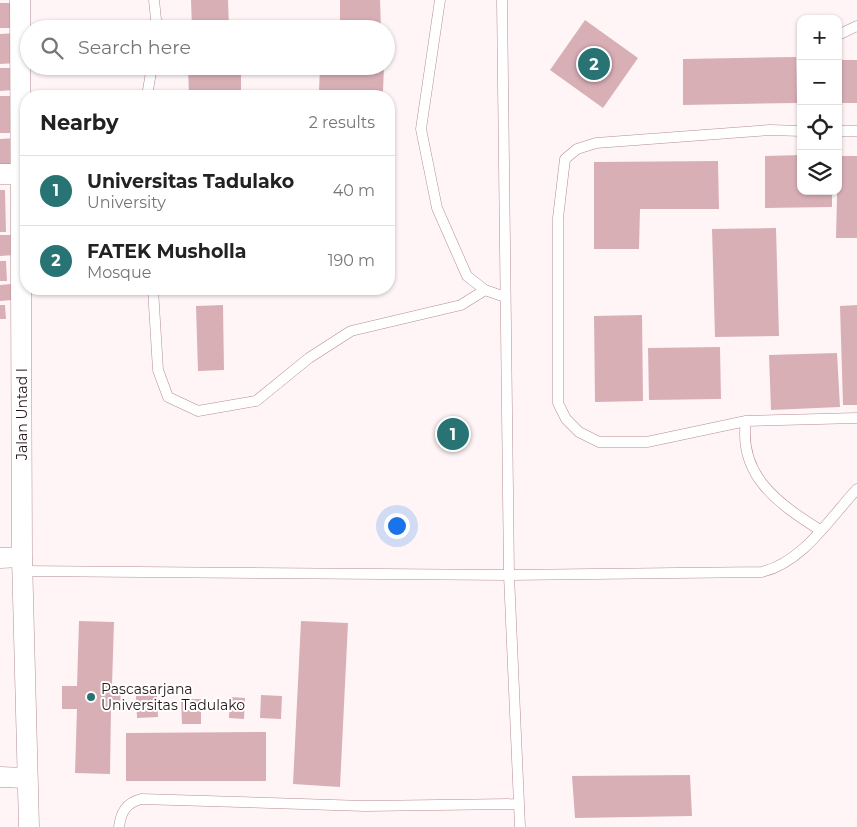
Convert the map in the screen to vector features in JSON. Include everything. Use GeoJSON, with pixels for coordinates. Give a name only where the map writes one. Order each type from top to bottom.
{"type":"FeatureCollection","features":[{"type":"Feature","properties":{"kind":"street","name":"Jalan Untad I"},"geometry":{"type":"LineString","coordinates":[[20,0],[20,20]]}},
{"type":"Feature","properties":{"kind":"street","name":"Jalan Untad I"},"geometry":{"type":"LineString","coordinates":[[20,75],[21,90]]}},
{"type":"Feature","properties":{"kind":"street"},"geometry":{"type":"LineString","coordinates":[[0,174],[20,174]]}},
{"type":"Feature","properties":{"kind":"street","name":"Jalan Untad I"},"geometry":{"type":"LineString","coordinates":[[21,295],[22,564],[26,778],[29,827]]}},
{"type":"Feature","properties":{"kind":"street"},"geometry":{"type":"LineString","coordinates":[[0,558],[22,564]]}},
{"type":"Feature","properties":{"kind":"street"},"geometry":{"type":"LineString","coordinates":[[0,777],[26,778]]}},
{"type":"Feature","properties":{"kind":"lane"},"geometry":{"type":"LineString","coordinates":[[154,0],[156,20]]}},
{"type":"Feature","properties":{"kind":"lane"},"geometry":{"type":"LineString","coordinates":[[440,0],[421,129],[437,208],[467,276],[485,290],[505,297]]}},
{"type":"Feature","properties":{"kind":"lane"},"geometry":{"type":"LineString","coordinates":[[502,0],[509,575],[520,827]]}},
{"type":"Feature","properties":{"kind":"lane"},"geometry":{"type":"LineString","coordinates":[[842,33],[857,26]]}},
{"type":"Feature","properties":{"kind":"lane"},"geometry":{"type":"LineString","coordinates":[[148,90],[150,75]]}},
{"type":"Feature","properties":{"kind":"lane"},"geometry":{"type":"LineString","coordinates":[[797,131],[770,130],[596,143],[577,150],[566,159],[558,218],[558,403],[566,419],[579,432],[599,442],[648,442],[746,421],[857,418]]}},
{"type":"Feature","properties":{"kind":"lane"},"geometry":{"type":"LineString","coordinates":[[842,131],[857,131]]}},
{"type":"Feature","properties":{"kind":"lane"},"geometry":{"type":"LineString","coordinates":[[153,295],[158,370],[168,398],[198,411],[256,401],[309,358],[351,331],[460,305],[485,290]]}},
{"type":"Feature","properties":{"kind":"lane"},"geometry":{"type":"LineString","coordinates":[[746,421],[744,436],[751,467],[770,496],[820,530]]}},
{"type":"Feature","properties":{"kind":"lane"},"geometry":{"type":"LineString","coordinates":[[22,564],[509,575],[762,572],[776,568],[792,557],[820,530],[857,489]]}},
{"type":"Feature","properties":{"kind":"lane"},"geometry":{"type":"LineString","coordinates":[[119,827],[120,815],[127,806],[140,799],[365,806],[518,804]]}},
{"type":"Feature","properties":{"kind":"building"},"geometry":{"type":"Polygon","coordinates":[[[191,0],[228,0],[229,20],[192,20],[191,0]]]}},
{"type":"Feature","properties":{"kind":"building"},"geometry":{"type":"Polygon","coordinates":[[[340,0],[380,0],[381,20],[340,20],[340,0]]]}},
{"type":"Feature","properties":{"kind":"building"},"geometry":{"type":"Polygon","coordinates":[[[0,3],[13,3],[14,28],[0,28],[0,3]]]}},
{"type":"Feature","properties":{"kind":"building"},"geometry":{"type":"Polygon","coordinates":[[[585,20],[638,58],[603,108],[550,70],[585,20]]]}},
{"type":"Feature","properties":{"kind":"building"},"geometry":{"type":"Polygon","coordinates":[[[17,33],[17,63],[0,64],[0,34],[17,33]]]}},
{"type":"Feature","properties":{"kind":"building"},"geometry":{"type":"Polygon","coordinates":[[[796,57],[797,103],[683,105],[683,59],[796,57]]]}},
{"type":"Feature","properties":{"kind":"building"},"geometry":{"type":"Polygon","coordinates":[[[842,60],[857,60],[857,103],[842,103],[842,60]]]}},
{"type":"Feature","properties":{"kind":"building"},"geometry":{"type":"Polygon","coordinates":[[[0,68],[13,68],[14,90],[0,91],[0,68]]]}},
{"type":"Feature","properties":{"kind":"building"},"geometry":{"type":"Polygon","coordinates":[[[188,75],[241,75],[241,90],[189,90],[188,75]]]}},
{"type":"Feature","properties":{"kind":"building"},"geometry":{"type":"Polygon","coordinates":[[[320,75],[384,75],[383,90],[319,90],[320,75]]]}},
{"type":"Feature","properties":{"kind":"building"},"geometry":{"type":"Polygon","coordinates":[[[0,96],[11,96],[11,133],[0,133],[0,96]]]}},
{"type":"Feature","properties":{"kind":"building"},"geometry":{"type":"Polygon","coordinates":[[[15,138],[15,169],[0,169],[0,139],[15,138]]]}},
{"type":"Feature","properties":{"kind":"building"},"geometry":{"type":"Polygon","coordinates":[[[797,155],[797,195],[832,195],[832,207],[765,208],[765,156],[797,155]]]}},
{"type":"Feature","properties":{"kind":"building"},"geometry":{"type":"Polygon","coordinates":[[[842,156],[857,156],[857,238],[836,238],[837,195],[842,195],[842,156]]]}},
{"type":"Feature","properties":{"kind":"building"},"geometry":{"type":"Polygon","coordinates":[[[718,161],[719,209],[640,209],[639,249],[594,249],[594,162],[718,161]]]}},
{"type":"Feature","properties":{"kind":"building"},"geometry":{"type":"Polygon","coordinates":[[[0,190],[5,190],[6,232],[0,232],[0,190]]]}},
{"type":"Feature","properties":{"kind":"building"},"geometry":{"type":"Polygon","coordinates":[[[776,228],[779,336],[715,337],[712,229],[776,228]]]}},
{"type":"Feature","properties":{"kind":"building"},"geometry":{"type":"Polygon","coordinates":[[[0,235],[13,235],[14,255],[0,256],[0,235]]]}},
{"type":"Feature","properties":{"kind":"building"},"geometry":{"type":"Polygon","coordinates":[[[0,261],[6,261],[7,281],[0,281],[0,261]]]}},
{"type":"Feature","properties":{"kind":"building"},"geometry":{"type":"Polygon","coordinates":[[[11,284],[12,300],[0,301],[0,285],[11,284]]]}},
{"type":"Feature","properties":{"kind":"building"},"geometry":{"type":"Polygon","coordinates":[[[0,305],[5,305],[6,319],[0,319],[0,305]]]}},
{"type":"Feature","properties":{"kind":"building"},"geometry":{"type":"Polygon","coordinates":[[[223,305],[224,370],[198,371],[196,306],[223,305]]]}},
{"type":"Feature","properties":{"kind":"building"},"geometry":{"type":"Polygon","coordinates":[[[857,305],[857,405],[843,405],[840,306],[857,305]]]}},
{"type":"Feature","properties":{"kind":"building"},"geometry":{"type":"Polygon","coordinates":[[[642,315],[643,401],[595,402],[594,316],[642,315]]]}},
{"type":"Feature","properties":{"kind":"building"},"geometry":{"type":"Polygon","coordinates":[[[720,347],[721,399],[649,400],[648,348],[720,347]]]}},
{"type":"Feature","properties":{"kind":"building"},"geometry":{"type":"Polygon","coordinates":[[[837,353],[840,407],[771,410],[769,355],[837,353]]]}},
{"type":"Feature","properties":{"kind":"building","name":"Pascasarjana Universitas Tadulako"},"geometry":{"type":"Polygon","coordinates":[[[79,621],[114,622],[112,685],[120,685],[121,708],[111,708],[110,774],[75,773],[77,709],[62,709],[62,686],[77,686],[79,621]]]}},
{"type":"Feature","properties":{"kind":"building"},"geometry":{"type":"Polygon","coordinates":[[[301,621],[348,623],[340,787],[293,784],[301,621]]]}},
{"type":"Feature","properties":{"kind":"building"},"geometry":{"type":"Polygon","coordinates":[[[157,695],[158,717],[137,718],[136,696],[157,695]]]}},
{"type":"Feature","properties":{"kind":"building"},"geometry":{"type":"Polygon","coordinates":[[[261,695],[282,696],[281,719],[260,718],[261,695]]]}},
{"type":"Feature","properties":{"kind":"building"},"geometry":{"type":"Polygon","coordinates":[[[230,697],[245,698],[244,719],[229,718],[230,697]]]}},
{"type":"Feature","properties":{"kind":"building"},"geometry":{"type":"Polygon","coordinates":[[[181,699],[201,699],[201,724],[182,724],[181,699]]]}},
{"type":"Feature","properties":{"kind":"building"},"geometry":{"type":"Polygon","coordinates":[[[266,732],[266,781],[126,781],[126,733],[266,732]]]}},
{"type":"Feature","properties":{"kind":"building"},"geometry":{"type":"Polygon","coordinates":[[[690,775],[692,816],[575,818],[572,776],[690,775]]]}},
{"type":"Feature","properties":{"kind":"place","name":"FATEK Musholla"},"geometry":{"type":"Point","coordinates":[594,64]}},
{"type":"Feature","properties":{"kind":"place","name":"Universitas Tadulako"},"geometry":{"type":"Point","coordinates":[453,434]}},
{"type":"Feature","properties":{"kind":"place","name":"Pascasarjana Universitas Tadulako"},"geometry":{"type":"Point","coordinates":[91,697]}}]}
